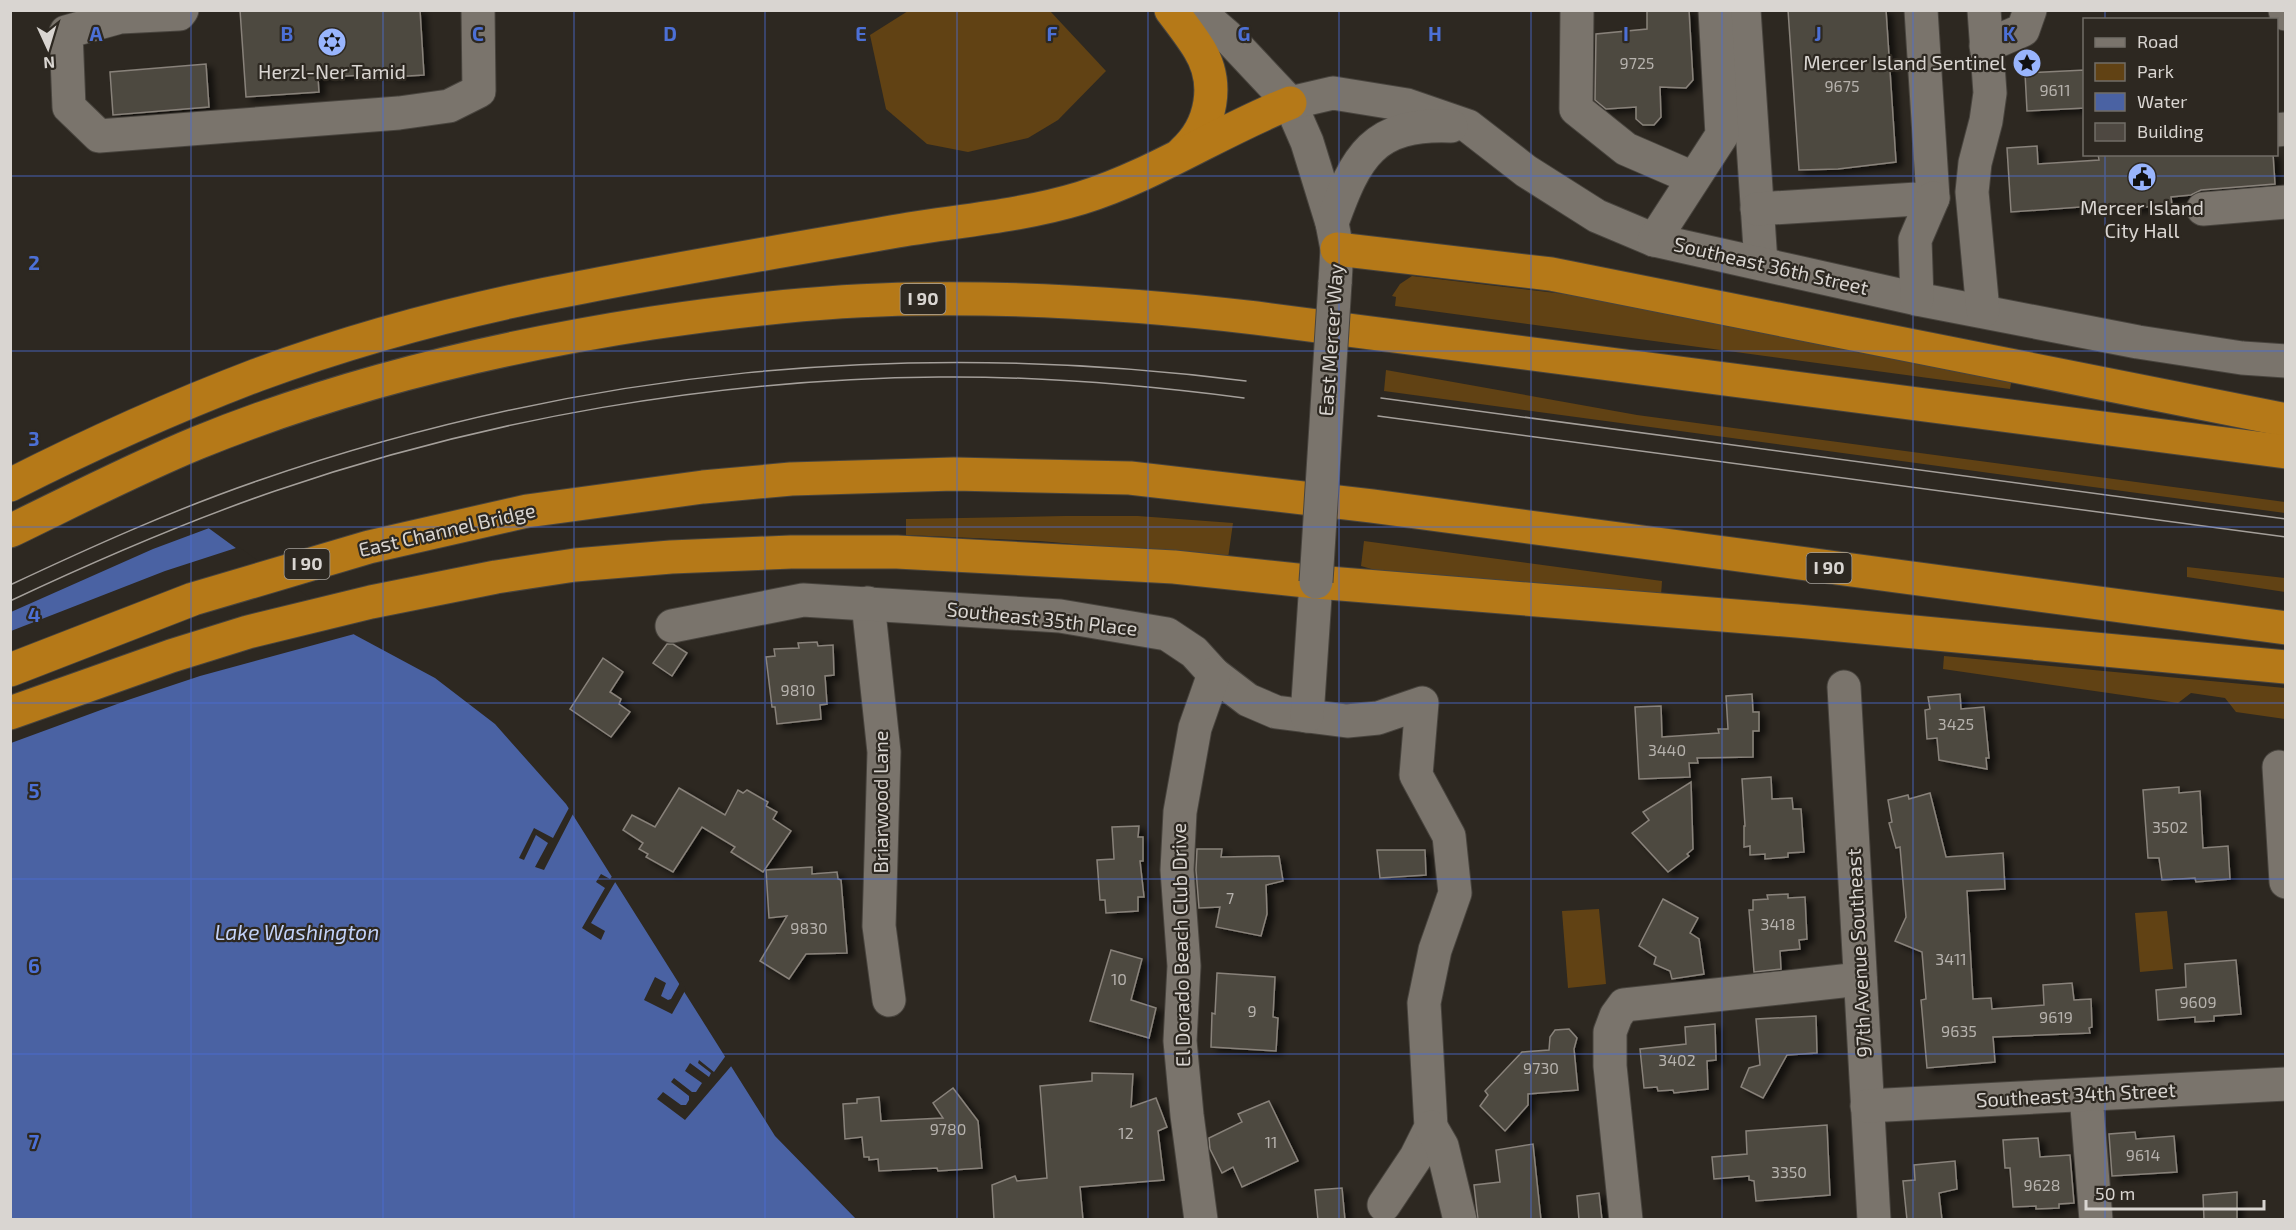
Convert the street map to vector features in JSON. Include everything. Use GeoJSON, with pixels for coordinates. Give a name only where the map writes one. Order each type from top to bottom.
{"type":"FeatureCollection","features":[{"type":"Feature","properties":{"kind":"highway"},"geometry":{"type":"LineString","coordinates":[[1171,10],[1200,51],[1209,73],[1211,90],[1209,108],[1203,127],[1192,144],[1177,158]]}},
{"type":"Feature","properties":{"kind":"highway"},"geometry":{"type":"LineString","coordinates":[[10,485],[147,420],[260,374],[365,340],[454,315],[584,287],[891,232],[1020,213],[1083,198],[1177,158],[1248,120],[1290,103]]}},
{"type":"Feature","properties":{"kind":"highway"},"geometry":{"type":"LineString","coordinates":[[1335,236],[1551,274],[2286,420]]}},
{"type":"Feature","properties":{"kind":"highway","name":"I 90"},"geometry":{"type":"LineString","coordinates":[[10,531],[198,443],[348,391],[444,364],[592,333],[747,310],[903,299],[1039,301],[1160,307],[2286,452]]}},
{"type":"Feature","properties":{"kind":"highway","name":"East Channel Bridge"},"geometry":{"type":"LineString","coordinates":[[10,670],[193,599],[335,556],[492,518],[615,497],[725,485],[866,476],[1027,474],[1130,478],[1372,506],[2286,628]]}},
{"type":"Feature","properties":{"kind":"highway"},"geometry":{"type":"LineString","coordinates":[[10,713],[171,656],[248,632],[496,577],[574,565],[791,552],[897,552],[1174,567],[1316,582],[1797,621],[2286,667]]}},
{"type":"Feature","properties":{"kind":"street"},"geometry":{"type":"LineString","coordinates":[[182,10],[179,14],[120,17],[66,32],[69,108],[99,136],[449,106],[479,91],[478,10]]}},
{"type":"Feature","properties":{"kind":"street","name":"East Mercer Way"},"geometry":{"type":"LineString","coordinates":[[1197,10],[1227,36],[1290,103],[1307,142],[1335,236],[1335,283],[1307,716]]}},
{"type":"Feature","properties":{"kind":"street"},"geometry":{"type":"LineString","coordinates":[[1577,10],[1576,109],[1626,149],[1693,178]]}},
{"type":"Feature","properties":{"kind":"street"},"geometry":{"type":"LineString","coordinates":[[1654,240],[1722,135],[1715,10]]}},
{"type":"Feature","properties":{"kind":"street"},"geometry":{"type":"LineString","coordinates":[[1744,10],[1761,264]]}},
{"type":"Feature","properties":{"kind":"street"},"geometry":{"type":"LineString","coordinates":[[1917,298],[1915,240],[1933,198],[1921,10]]}},
{"type":"Feature","properties":{"kind":"street"},"geometry":{"type":"LineString","coordinates":[[1983,311],[1972,192],[1975,163],[1989,102],[1984,10]]}},
{"type":"Feature","properties":{"kind":"street"},"geometry":{"type":"LineString","coordinates":[[1986,46],[2023,30],[2030,10]]}},
{"type":"Feature","properties":{"kind":"street","name":"Southeast 36th Street"},"geometry":{"type":"LineString","coordinates":[[1290,103],[1333,93],[1407,105],[1468,126],[1526,171],[1597,216],[1654,240],[1917,298],[2138,342],[2286,361]]}},
{"type":"Feature","properties":{"kind":"street"},"geometry":{"type":"LineString","coordinates":[[1335,236],[1346,183],[1355,166],[1378,141],[1400,130],[1422,125],[1468,126]]}},
{"type":"Feature","properties":{"kind":"street"},"geometry":{"type":"LineString","coordinates":[[1757,209],[1933,198]]}},
{"type":"Feature","properties":{"kind":"street"},"geometry":{"type":"LineString","coordinates":[[2203,209],[2286,202]]}},
{"type":"Feature","properties":{"kind":"street","name":"Southeast 35th Place"},"geometry":{"type":"LineString","coordinates":[[672,626],[803,600],[1060,616],[1167,634],[1194,652],[1214,674],[1248,700],[1276,712],[1347,721],[1378,718],[1422,703],[1416,775],[1449,836],[1455,893],[1435,950],[1424,1003],[1431,1127]]}},
{"type":"Feature","properties":{"kind":"street","name":"Briarwood Lane"},"geometry":{"type":"LineString","coordinates":[[868,603],[884,752],[879,926],[889,1000]]}},
{"type":"Feature","properties":{"kind":"street","name":"El Dorado Beach Club Drive"},"geometry":{"type":"LineString","coordinates":[[1201,1220],[1180,1041],[1184,966],[1177,870],[1180,812],[1195,728],[1214,674]]}},
{"type":"Feature","properties":{"kind":"street","name":"97th Avenue Southeast"},"geometry":{"type":"LineString","coordinates":[[1844,687],[1874,1220]]}},
{"type":"Feature","properties":{"kind":"street"},"geometry":{"type":"LineString","coordinates":[[2279,767],[2286,882]]}},
{"type":"Feature","properties":{"kind":"street"},"geometry":{"type":"LineString","coordinates":[[1626,1220],[1610,1066],[1610,1032],[1616,1016],[1624,1005],[1860,979]]}},
{"type":"Feature","properties":{"kind":"street","name":"Southeast 34th Street"},"geometry":{"type":"LineString","coordinates":[[1867,1106],[2286,1084]]}},
{"type":"Feature","properties":{"kind":"street"},"geometry":{"type":"LineString","coordinates":[[2086,1095],[2096,1220]]}},
{"type":"Feature","properties":{"kind":"street"},"geometry":{"type":"LineString","coordinates":[[1383,1205],[1416,1157],[1431,1127]]}},
{"type":"Feature","properties":{"kind":"street"},"geometry":{"type":"LineString","coordinates":[[1431,1127],[1442,1146],[1460,1220]]}},
{"type":"Feature","properties":{"kind":"green space"},"geometry":{"type":"Polygon","coordinates":[[[908,11],[1050,11],[1106,71],[1058,120],[1028,138],[968,152],[927,144],[886,109],[870,35],[908,11]]]}},
{"type":"Feature","properties":{"kind":"green space"},"geometry":{"type":"Polygon","coordinates":[[[1412,276],[1573,295],[2012,378],[2010,389],[1395,306],[1396,297],[1392,296],[1400,284],[1412,276]]]}},
{"type":"Feature","properties":{"kind":"green space"},"geometry":{"type":"Polygon","coordinates":[[[1386,370],[1637,415],[2285,502],[2285,513],[1384,391],[1386,370]]]}},
{"type":"Feature","properties":{"kind":"green space"},"geometry":{"type":"Polygon","coordinates":[[[1138,516],[1233,523],[1228,558],[1040,541],[906,535],[906,519],[1138,516]]]}},
{"type":"Feature","properties":{"kind":"green space"},"geometry":{"type":"Polygon","coordinates":[[[1364,541],[1662,581],[1661,596],[1375,570],[1361,566],[1364,541]]]}},
{"type":"Feature","properties":{"kind":"green space"},"geometry":{"type":"Polygon","coordinates":[[[2187,567],[2285,578],[2285,592],[2187,577],[2187,567]]]}},
{"type":"Feature","properties":{"kind":"green space"},"geometry":{"type":"Polygon","coordinates":[[[1944,656],[2285,688],[2285,719],[2236,712],[2225,698],[2191,693],[2178,703],[1943,669],[1944,656]]]}},
{"type":"Feature","properties":{"kind":"green space"},"geometry":{"type":"Polygon","coordinates":[[[1599,909],[1606,984],[1568,988],[1562,911],[1599,909]]]}},
{"type":"Feature","properties":{"kind":"green space"},"geometry":{"type":"Polygon","coordinates":[[[2167,911],[2173,969],[2140,972],[2135,913],[2167,911]]]}},
{"type":"Feature","properties":{"kind":"water","name":"Lake Washington"},"geometry":{"type":"Polygon","coordinates":[[[10,520],[40,531],[203,524],[355,635],[435,678],[495,724],[566,804],[775,1136],[856,1219],[11,1219],[10,520]]]}},
{"type":"Feature","properties":{"kind":"pier"},"geometry":{"type":"Polygon","coordinates":[[[10,517],[40,528],[203,521],[212,527],[153,549],[11,612],[10,517]]]}},
{"type":"Feature","properties":{"kind":"pier"},"geometry":{"type":"Polygon","coordinates":[[[239,547],[358,633],[200,676],[11,743],[11,631],[165,571],[239,547]]]}},
{"type":"Feature","properties":{"kind":"pier"},"geometry":{"type":"Polygon","coordinates":[[[570,806],[574,812],[544,870],[535,867],[548,843],[536,835],[524,860],[519,858],[534,828],[553,838],[570,806]]]}},
{"type":"Feature","properties":{"kind":"pier"},"geometry":{"type":"Polygon","coordinates":[[[601,874],[610,879],[614,874],[617,879],[591,923],[605,931],[601,940],[582,928],[605,888],[596,882],[601,874]]]}},
{"type":"Feature","properties":{"kind":"pier"},"geometry":{"type":"Polygon","coordinates":[[[655,977],[666,983],[661,996],[668,1000],[671,999],[681,981],[686,989],[672,1014],[644,1000],[655,977]]]}},
{"type":"Feature","properties":{"kind":"pier"},"geometry":{"type":"Polygon","coordinates":[[[727,1054],[733,1064],[685,1120],[657,1099],[663,1092],[681,1105],[686,1105],[689,1096],[671,1082],[674,1078],[692,1092],[696,1092],[702,1083],[685,1071],[690,1063],[709,1077],[711,1073],[698,1063],[699,1060],[714,1072],[727,1054]]]}},
{"type":"Feature","properties":{"kind":"building","name":"Herzl-Ner Tamid"},"geometry":{"type":"Polygon","coordinates":[[[240,10],[420,10],[424,75],[392,77],[392,73],[318,78],[319,92],[246,97],[240,10]]]}},
{"type":"Feature","properties":{"kind":"building"},"geometry":{"type":"Polygon","coordinates":[[[1647,10],[1689,10],[1693,80],[1686,88],[1660,87],[1661,117],[1654,125],[1643,125],[1636,119],[1636,107],[1606,109],[1595,100],[1596,34],[1647,29],[1647,10]]]}},
{"type":"Feature","properties":{"kind":"building"},"geometry":{"type":"Polygon","coordinates":[[[1788,10],[1886,10],[1896,162],[1838,169],[1799,170],[1788,10]]]}},
{"type":"Feature","properties":{"kind":"building"},"geometry":{"type":"Polygon","coordinates":[[[206,64],[209,107],[113,115],[110,72],[206,64]]]}},
{"type":"Feature","properties":{"kind":"building"},"geometry":{"type":"Polygon","coordinates":[[[2083,70],[2083,108],[2027,111],[2025,73],[2083,70]]]}},
{"type":"Feature","properties":{"kind":"building","name":"Mercer Island City Hall"},"geometry":{"type":"Polygon","coordinates":[[[2037,146],[2038,164],[2099,160],[2098,156],[2273,156],[2275,184],[2201,190],[2191,195],[2171,197],[2172,205],[2122,209],[2121,204],[2011,212],[2007,148],[2037,146]]]}},
{"type":"Feature","properties":{"kind":"building"},"geometry":{"type":"Polygon","coordinates":[[[817,642],[818,646],[833,645],[834,675],[825,676],[827,704],[820,705],[821,719],[777,724],[775,707],[772,707],[766,657],[775,656],[774,649],[799,648],[798,643],[817,642]]]}},
{"type":"Feature","properties":{"kind":"building"},"geometry":{"type":"Polygon","coordinates":[[[667,644],[673,644],[687,653],[672,676],[653,663],[667,644]]]}},
{"type":"Feature","properties":{"kind":"building"},"geometry":{"type":"Polygon","coordinates":[[[603,658],[623,672],[610,692],[621,699],[619,704],[630,712],[611,737],[570,709],[603,658]]]}},
{"type":"Feature","properties":{"kind":"building"},"geometry":{"type":"Polygon","coordinates":[[[1752,694],[1753,712],[1759,712],[1759,731],[1753,731],[1753,757],[1697,758],[1698,763],[1689,763],[1690,777],[1639,779],[1635,707],[1661,706],[1662,737],[1719,733],[1718,729],[1728,729],[1726,696],[1752,694]]]}},
{"type":"Feature","properties":{"kind":"building"},"geometry":{"type":"Polygon","coordinates":[[[1960,694],[1961,709],[1984,707],[1989,758],[1986,758],[1987,769],[1939,760],[1937,738],[1927,739],[1925,710],[1930,709],[1928,697],[1960,694]]]}},
{"type":"Feature","properties":{"kind":"building"},"geometry":{"type":"Polygon","coordinates":[[[1771,777],[1772,799],[1792,798],[1793,809],[1801,809],[1804,852],[1788,853],[1788,857],[1765,859],[1765,854],[1750,855],[1750,846],[1744,847],[1742,779],[1771,777]]]}},
{"type":"Feature","properties":{"kind":"building"},"geometry":{"type":"Polygon","coordinates":[[[1691,782],[1693,849],[1687,854],[1689,856],[1668,872],[1632,833],[1649,820],[1643,812],[1691,782]]]}},
{"type":"Feature","properties":{"kind":"building"},"geometry":{"type":"Polygon","coordinates":[[[2179,787],[2179,793],[2200,791],[2203,848],[2228,846],[2230,879],[2196,882],[2195,878],[2162,880],[2159,858],[2148,858],[2143,790],[2179,787]]]}},
{"type":"Feature","properties":{"kind":"building"},"geometry":{"type":"Polygon","coordinates":[[[679,788],[725,815],[738,790],[743,793],[747,790],[768,802],[766,806],[777,812],[773,819],[791,831],[763,872],[731,852],[735,847],[702,827],[673,872],[646,857],[648,854],[639,849],[643,843],[623,830],[632,815],[655,827],[679,788]]]}},
{"type":"Feature","properties":{"kind":"building"},"geometry":{"type":"Polygon","coordinates":[[[1930,793],[1946,857],[2003,853],[2005,889],[1967,891],[1973,999],[1991,998],[1992,1009],[2044,1005],[2043,985],[2072,983],[2074,1000],[2091,999],[2092,1027],[2089,1028],[2090,1033],[1993,1037],[1995,1062],[1927,1068],[1921,1000],[1926,999],[1922,952],[1895,941],[1906,917],[1900,847],[1896,848],[1889,823],[1892,822],[1888,800],[1908,795],[1909,799],[1930,793]]]}},
{"type":"Feature","properties":{"kind":"building"},"geometry":{"type":"Polygon","coordinates":[[[1139,826],[1138,837],[1143,837],[1143,861],[1140,861],[1144,897],[1138,897],[1138,911],[1106,913],[1105,900],[1100,900],[1097,860],[1114,859],[1112,827],[1139,826]]]}},
{"type":"Feature","properties":{"kind":"building"},"geometry":{"type":"Polygon","coordinates":[[[1197,849],[1222,849],[1221,857],[1279,856],[1283,881],[1266,885],[1267,914],[1261,936],[1216,927],[1220,907],[1199,908],[1197,849]]]}},
{"type":"Feature","properties":{"kind":"building"},"geometry":{"type":"Polygon","coordinates":[[[1377,850],[1425,850],[1426,875],[1380,878],[1377,850]]]}},
{"type":"Feature","properties":{"kind":"building"},"geometry":{"type":"Polygon","coordinates":[[[812,867],[812,874],[837,872],[838,879],[841,880],[847,953],[806,954],[789,979],[760,961],[787,916],[769,918],[766,870],[812,867]]]}},
{"type":"Feature","properties":{"kind":"building"},"geometry":{"type":"Polygon","coordinates":[[[1788,894],[1788,898],[1805,897],[1807,939],[1799,940],[1800,949],[1780,951],[1781,969],[1754,972],[1749,910],[1753,910],[1753,900],[1768,899],[1767,895],[1788,894]]]}},
{"type":"Feature","properties":{"kind":"building"},"geometry":{"type":"Polygon","coordinates":[[[1663,899],[1698,918],[1690,933],[1699,939],[1704,974],[1672,979],[1670,971],[1654,964],[1656,957],[1639,946],[1663,899]]]}},
{"type":"Feature","properties":{"kind":"building"},"geometry":{"type":"Polygon","coordinates":[[[1111,950],[1142,959],[1131,1000],[1156,1008],[1149,1038],[1090,1021],[1111,950]]]}},
{"type":"Feature","properties":{"kind":"building"},"geometry":{"type":"Polygon","coordinates":[[[2236,960],[2241,1014],[2214,1016],[2214,1021],[2195,1022],[2195,1017],[2158,1020],[2156,990],[2186,987],[2185,964],[2236,960]]]}},
{"type":"Feature","properties":{"kind":"building"},"geometry":{"type":"Polygon","coordinates":[[[1217,973],[1275,977],[1273,1017],[1278,1018],[1276,1051],[1211,1047],[1217,973]]]}},
{"type":"Feature","properties":{"kind":"building"},"geometry":{"type":"Polygon","coordinates":[[[1816,1016],[1817,1053],[1787,1055],[1763,1098],[1741,1087],[1749,1068],[1760,1065],[1756,1019],[1816,1016]]]}},
{"type":"Feature","properties":{"kind":"building"},"geometry":{"type":"Polygon","coordinates":[[[1715,1024],[1716,1060],[1707,1061],[1708,1089],[1674,1093],[1673,1090],[1658,1091],[1657,1087],[1644,1088],[1640,1049],[1686,1044],[1685,1027],[1715,1024]]]}},
{"type":"Feature","properties":{"kind":"building"},"geometry":{"type":"Polygon","coordinates":[[[1569,1029],[1577,1038],[1574,1049],[1578,1090],[1528,1094],[1528,1105],[1505,1131],[1480,1106],[1488,1095],[1485,1091],[1522,1052],[1549,1050],[1550,1037],[1555,1030],[1569,1029]]]}},
{"type":"Feature","properties":{"kind":"building"},"geometry":{"type":"Polygon","coordinates":[[[1092,1073],[1133,1074],[1131,1107],[1156,1098],[1167,1127],[1158,1131],[1164,1180],[1080,1187],[1083,1220],[994,1220],[992,1185],[1015,1176],[1017,1181],[1047,1178],[1040,1086],[1092,1081],[1092,1073]]]}},
{"type":"Feature","properties":{"kind":"building"},"geometry":{"type":"Polygon","coordinates":[[[953,1088],[978,1121],[982,1168],[879,1171],[878,1159],[869,1160],[869,1157],[864,1157],[862,1137],[845,1139],[843,1104],[857,1103],[857,1099],[879,1097],[881,1121],[943,1118],[933,1103],[953,1088]]]}},
{"type":"Feature","properties":{"kind":"building"},"geometry":{"type":"Polygon","coordinates":[[[1269,1101],[1298,1161],[1242,1187],[1233,1167],[1222,1173],[1210,1149],[1209,1138],[1242,1122],[1238,1114],[1269,1101]]]}},
{"type":"Feature","properties":{"kind":"building"},"geometry":{"type":"Polygon","coordinates":[[[1827,1125],[1830,1195],[1756,1201],[1754,1181],[1749,1180],[1749,1176],[1714,1179],[1712,1157],[1747,1154],[1746,1131],[1827,1125]]]}},
{"type":"Feature","properties":{"kind":"building"},"geometry":{"type":"Polygon","coordinates":[[[2135,1132],[2136,1139],[2174,1136],[2177,1172],[2112,1176],[2109,1134],[2135,1132]]]}},
{"type":"Feature","properties":{"kind":"building"},"geometry":{"type":"Polygon","coordinates":[[[2038,1138],[2040,1157],[2070,1155],[2074,1203],[2059,1204],[2059,1208],[2013,1207],[2010,1168],[2005,1168],[2003,1140],[2038,1138]]]}},
{"type":"Feature","properties":{"kind":"building"},"geometry":{"type":"Polygon","coordinates":[[[1533,1144],[1541,1220],[1478,1220],[1474,1185],[1500,1182],[1496,1150],[1533,1144]]]}},
{"type":"Feature","properties":{"kind":"building"},"geometry":{"type":"Polygon","coordinates":[[[1955,1161],[1957,1189],[1939,1193],[1942,1220],[1907,1220],[1903,1181],[1915,1180],[1914,1165],[1955,1161]]]}},
{"type":"Feature","properties":{"kind":"building"},"geometry":{"type":"Polygon","coordinates":[[[1342,1188],[1345,1220],[1318,1220],[1315,1190],[1342,1188]]]}},
{"type":"Feature","properties":{"kind":"building"},"geometry":{"type":"Polygon","coordinates":[[[2237,1192],[2237,1220],[2204,1220],[2203,1195],[2237,1192]]]}},
{"type":"Feature","properties":{"kind":"building"},"geometry":{"type":"Polygon","coordinates":[[[1599,1193],[1602,1220],[1579,1220],[1577,1196],[1599,1193]]]}},
{"type":"Feature","properties":{"kind":"tram line"},"geometry":{"type":"LineString","coordinates":[[10,585],[132,530],[257,481],[379,443],[501,412],[623,389],[746,373],[870,364],[994,363],[1119,368],[1246,381]]}},
{"type":"Feature","properties":{"kind":"tram line"},"geometry":{"type":"LineString","coordinates":[[10,601],[141,542],[275,491],[355,465],[437,443],[519,423],[602,407],[770,385],[855,379],[939,377],[1092,382],[1244,398]]}},
{"type":"Feature","properties":{"kind":"tram line"},"geometry":{"type":"LineString","coordinates":[[1381,398],[2286,519]]}},
{"type":"Feature","properties":{"kind":"tram line"},"geometry":{"type":"LineString","coordinates":[[1378,416],[2286,537]]}},
{"type":"Feature","properties":{"kind":"place","name":"Herzl-Ner Tamid"},"geometry":{"type":"Point","coordinates":[332,42]}},
{"type":"Feature","properties":{"kind":"place","name":"Mercer Island Sentinel"},"geometry":{"type":"Point","coordinates":[2027,63]}},
{"type":"Feature","properties":{"kind":"place","name":"Mercer Island City Hall"},"geometry":{"type":"Point","coordinates":[2142,177]}}]}
